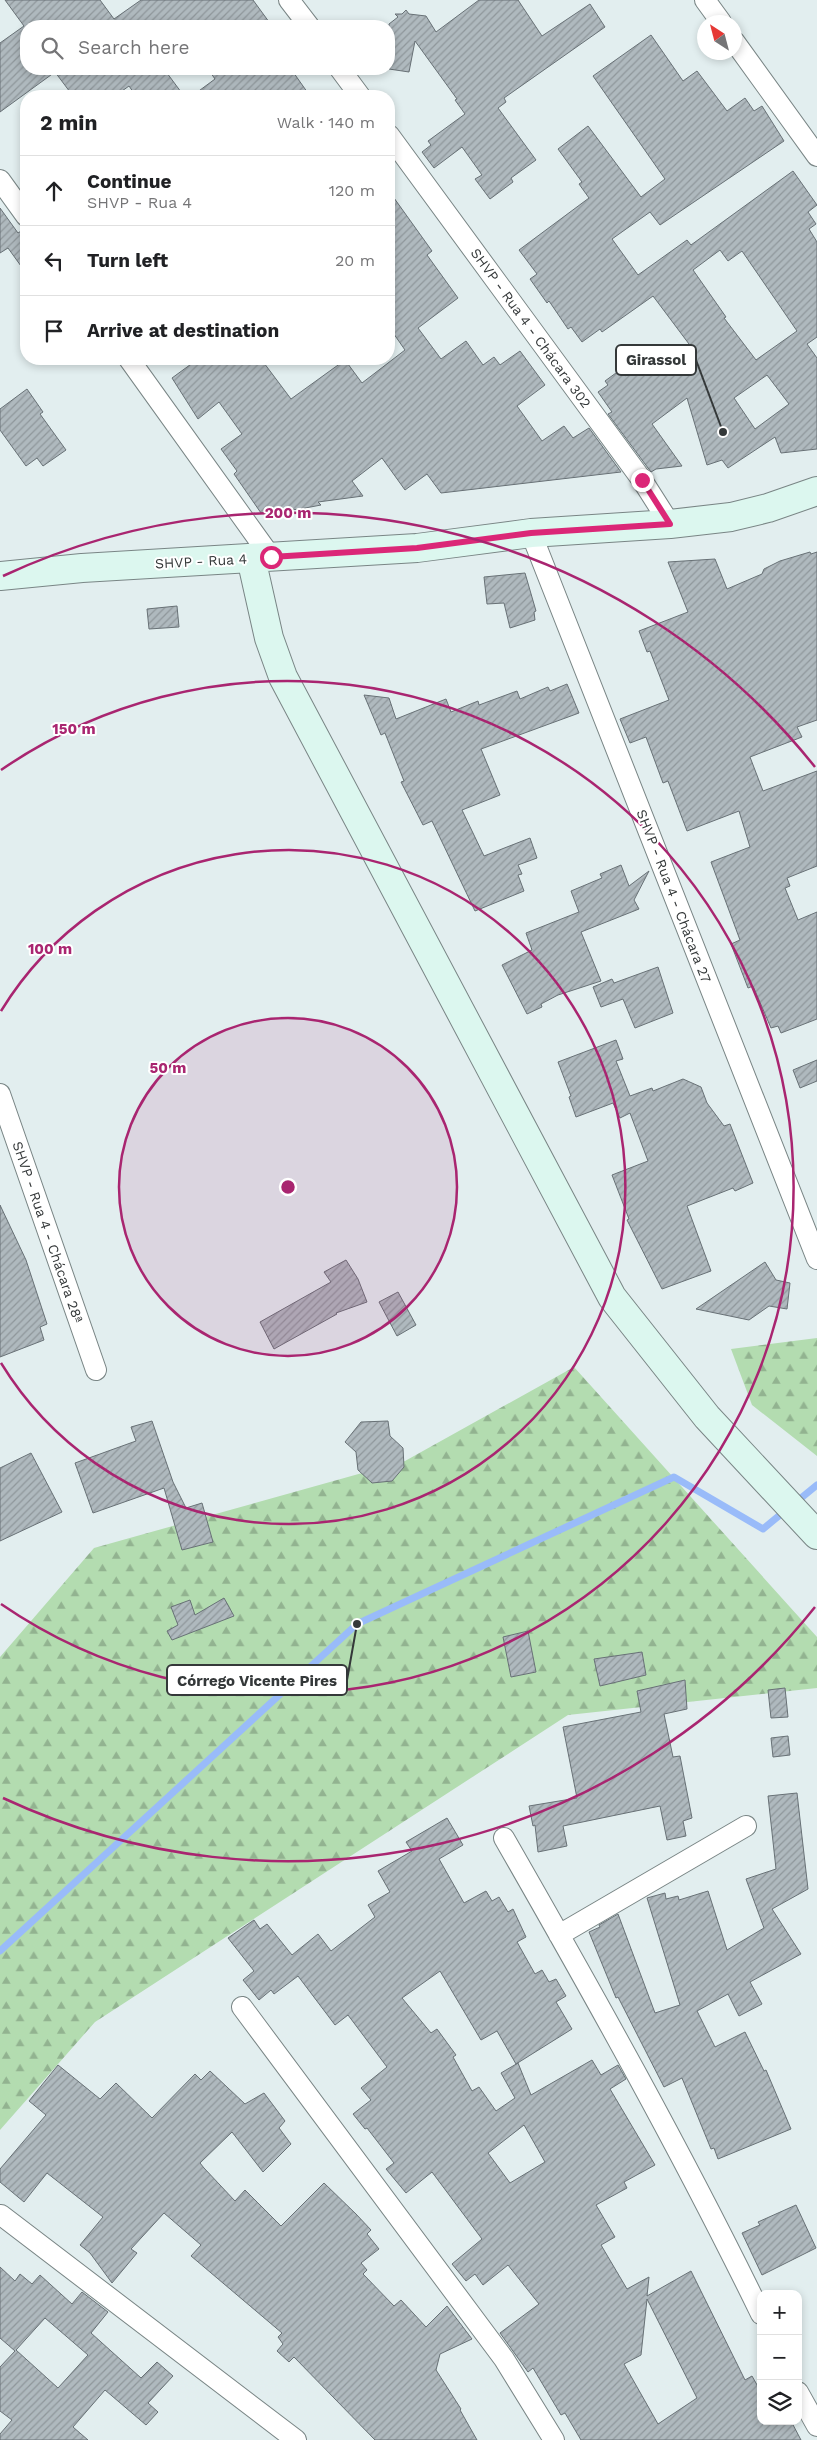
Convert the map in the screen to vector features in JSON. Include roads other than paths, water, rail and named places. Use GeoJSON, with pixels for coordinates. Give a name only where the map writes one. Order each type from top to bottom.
{"type":"FeatureCollection","features":[{"type":"Feature","properties":{"kind":"street"},"geometry":{"type":"LineString","coordinates":[[289,0],[304,20]]}},
{"type":"Feature","properties":{"kind":"street"},"geometry":{"type":"LineString","coordinates":[[705,0],[717,15]]}},
{"type":"Feature","properties":{"kind":"street"},"geometry":{"type":"LineString","coordinates":[[742,52],[817,156]]}},
{"type":"Feature","properties":{"kind":"street"},"geometry":{"type":"LineString","coordinates":[[344,75],[356,90]]}},
{"type":"Feature","properties":{"kind":"street","name":"SHVP - Rua 4 - Chácara 302"},"geometry":{"type":"LineString","coordinates":[[395,143],[642,480],[670,524]]}},
{"type":"Feature","properties":{"kind":"street"},"geometry":{"type":"LineString","coordinates":[[0,180],[20,208]]}},
{"type":"Feature","properties":{"kind":"street"},"geometry":{"type":"LineString","coordinates":[[133,365],[261,558],[269,638],[282,677],[612,1297],[707,1416],[817,1535]]}},
{"type":"Feature","properties":{"kind":"street","name":"SHVP - Rua 4"},"geometry":{"type":"LineString","coordinates":[[0,576],[82,568],[417,548],[531,533],[670,524],[730,517],[768,508],[817,491]]}},
{"type":"Feature","properties":{"kind":"street","name":"SHVP - Rua 4 - Chácara 27"},"geometry":{"type":"LineString","coordinates":[[531,533],[817,1259]]}},
{"type":"Feature","properties":{"kind":"street","name":"SHVP - Rua 4 - Chácara 28ª"},"geometry":{"type":"LineString","coordinates":[[0,1094],[96,1370]]}},
{"type":"Feature","properties":{"kind":"street"},"geometry":{"type":"LineString","coordinates":[[559,1935],[746,1826]]}},
{"type":"Feature","properties":{"kind":"street"},"geometry":{"type":"LineString","coordinates":[[504,1838],[641,2079],[719,2227],[757,2306]]}},
{"type":"Feature","properties":{"kind":"street"},"geometry":{"type":"LineString","coordinates":[[242,2007],[504,2359],[554,2440]]}},
{"type":"Feature","properties":{"kind":"street"},"geometry":{"type":"LineString","coordinates":[[1,2215],[296,2440]]}},
{"type":"Feature","properties":{"kind":"street"},"geometry":{"type":"LineString","coordinates":[[802,2399],[817,2426]]}},
{"type":"Feature","properties":{"kind":"waterway"},"geometry":{"type":"LineString","coordinates":[[0,1951],[357,1624],[674,1477],[763,1529],[786,1510]]}},
{"type":"Feature","properties":{"kind":"waterway"},"geometry":{"type":"LineString","coordinates":[[795,1503],[817,1485]]}},
{"type":"Feature","properties":{"kind":"place","name":"Girassol"},"geometry":{"type":"Point","coordinates":[723,432]}},
{"type":"Feature","properties":{"kind":"place","name":"Córrego Vicente Pires"},"geometry":{"type":"Point","coordinates":[357,1624]}}]}
